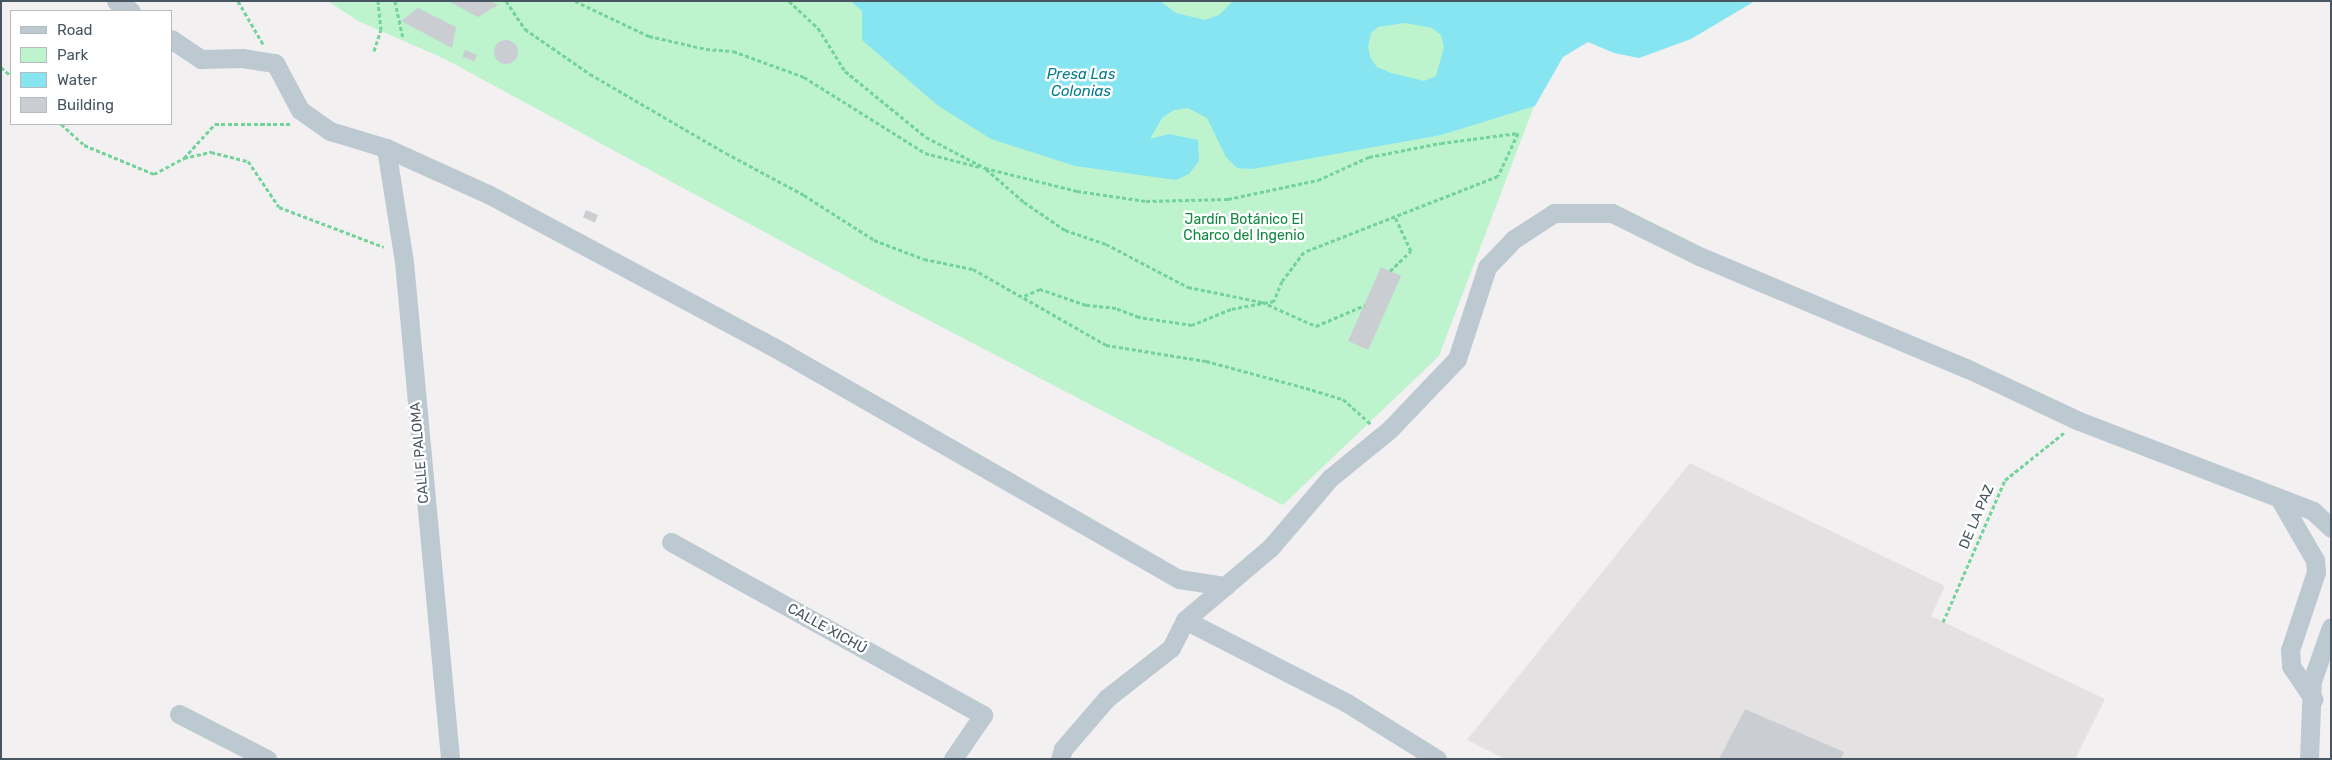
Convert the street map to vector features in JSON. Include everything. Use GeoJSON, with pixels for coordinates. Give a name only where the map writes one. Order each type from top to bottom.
{"type":"FeatureCollection","features":[{"type":"Feature","properties":{"kind":"street"},"geometry":{"type":"LineString","coordinates":[[116,1],[130,10]]}},
{"type":"Feature","properties":{"kind":"street"},"geometry":{"type":"LineString","coordinates":[[172,40],[201,59],[242,58],[275,63],[300,110],[330,131],[386,148],[488,194],[784,353],[1179,579],[1225,586]]}},
{"type":"Feature","properties":{"kind":"street","name":"CALLE PALOMA"},"geometry":{"type":"LineString","coordinates":[[386,148],[404,262],[450,759]]}},
{"type":"Feature","properties":{"kind":"street"},"geometry":{"type":"LineString","coordinates":[[1060,759],[1063,749],[1107,698],[1171,648],[1185,620],[1270,548],[1330,478],[1390,429],[1457,359],[1487,267],[1514,239],[1554,213],[1612,213],[1699,256],[1966,368],[2079,421],[2313,511],[2331,528]]}},
{"type":"Feature","properties":{"kind":"street"},"geometry":{"type":"LineString","coordinates":[[2279,498],[2315,560],[2316,572],[2290,650],[2292,666],[2313,698]]}},
{"type":"Feature","properties":{"kind":"street","name":"CALLE XICHÚ"},"geometry":{"type":"LineString","coordinates":[[671,542],[983,715],[953,759]]}},
{"type":"Feature","properties":{"kind":"street"},"geometry":{"type":"LineString","coordinates":[[1185,620],[1347,703],[1437,759]]}},
{"type":"Feature","properties":{"kind":"street"},"geometry":{"type":"LineString","coordinates":[[2309,759],[2313,698],[2312,681],[2331,627]]}},
{"type":"Feature","properties":{"kind":"street"},"geometry":{"type":"LineString","coordinates":[[180,714],[267,759]]}},
{"type":"Feature","properties":{"kind":"path"},"geometry":{"type":"LineString","coordinates":[[238,1],[275,63]]}},
{"type":"Feature","properties":{"kind":"path"},"geometry":{"type":"LineString","coordinates":[[374,51],[380,30],[378,1]]}},
{"type":"Feature","properties":{"kind":"path"},"geometry":{"type":"LineString","coordinates":[[396,1],[403,39]]}},
{"type":"Feature","properties":{"kind":"path"},"geometry":{"type":"LineString","coordinates":[[506,1],[525,28],[590,74],[726,154],[804,195],[874,240],[924,259],[972,269],[1106,345],[1206,361],[1306,388],[1343,400],[1369,423],[1390,429]]}},
{"type":"Feature","properties":{"kind":"path"},"geometry":{"type":"LineString","coordinates":[[510,6],[512,1]]}},
{"type":"Feature","properties":{"kind":"path"},"geometry":{"type":"LineString","coordinates":[[575,1],[649,36],[706,49],[733,51],[804,77],[925,153],[1077,192],[1146,201],[1228,199],[1318,180],[1369,158],[1441,143],[1518,134],[1498,176],[1304,252],[1282,281],[1274,300],[1231,310],[1192,325],[1139,316],[1116,308],[1086,306],[1040,289],[1022,297]]}},
{"type":"Feature","properties":{"kind":"path"},"geometry":{"type":"LineString","coordinates":[[788,1],[818,28],[845,71],[879,101],[926,137],[985,168],[1024,202],[1065,230],[1106,244],[1188,287],[1262,302],[1316,326],[1365,305]]}},
{"type":"Feature","properties":{"kind":"path"},"geometry":{"type":"LineString","coordinates":[[184,158],[216,124],[320,124]]}},
{"type":"Feature","properties":{"kind":"path"},"geometry":{"type":"LineString","coordinates":[[62,125],[84,145],[154,174],[184,158],[211,152],[248,161],[279,207],[378,242],[404,262]]}},
{"type":"Feature","properties":{"kind":"path"},"geometry":{"type":"LineString","coordinates":[[1390,271],[1411,251],[1395,217]]}},
{"type":"Feature","properties":{"kind":"path","name":"DE LA PAZ"},"geometry":{"type":"LineString","coordinates":[[1944,622],[2005,480],[2079,421]]}},
{"type":"Feature","properties":{"kind":"shaded area"},"geometry":{"type":"Polygon","coordinates":[[[1690,463],[1945,586],[1931,616],[2105,699],[2075,759],[1505,759],[1467,740],[1690,463]]]}},
{"type":"Feature","properties":{"kind":"green space","name":"Jardín Botánico El Charco del Ingenio"},"geometry":{"type":"Polygon","coordinates":[[[328,1],[1574,1],[1439,356],[1283,505],[888,299],[445,59],[358,21],[328,1]]]}},
{"type":"Feature","properties":{"kind":"water","name":"Presa Las Colonias"},"geometry":{"type":"Polygon","coordinates":[[[851,1],[1160,1],[1176,13],[1205,20],[1219,15],[1233,1],[1755,1],[1691,39],[1639,58],[1614,53],[1588,42],[1563,57],[1535,106],[1441,135],[1252,169],[1237,168],[1226,157],[1207,118],[1188,108],[1174,110],[1162,118],[1150,139],[1169,134],[1198,140],[1199,161],[1189,174],[1176,180],[1075,166],[991,139],[937,105],[862,40],[862,11],[851,1]],[[1405,23],[1378,27],[1371,33],[1368,47],[1371,59],[1377,67],[1391,73],[1424,81],[1436,76],[1444,47],[1441,35],[1432,28],[1405,23]]]}},
{"type":"Feature","properties":{"kind":"building"},"geometry":{"type":"Polygon","coordinates":[[[448,1],[490,1],[498,5],[478,17],[448,1]]]}},
{"type":"Feature","properties":{"kind":"building"},"geometry":{"type":"Polygon","coordinates":[[[418,8],[456,27],[452,48],[401,21],[418,8]]]}},
{"type":"Feature","properties":{"kind":"building"},"geometry":{"type":"Polygon","coordinates":[[[506,40],[511,41],[517,47],[517,57],[511,63],[506,64],[501,63],[495,57],[494,52],[495,47],[501,41],[506,40]]]}},
{"type":"Feature","properties":{"kind":"building"},"geometry":{"type":"Polygon","coordinates":[[[465,50],[477,55],[474,62],[462,56],[465,50]]]}},
{"type":"Feature","properties":{"kind":"building"},"geometry":{"type":"Polygon","coordinates":[[[586,210],[598,215],[595,222],[583,217],[586,210]]]}},
{"type":"Feature","properties":{"kind":"building"},"geometry":{"type":"Polygon","coordinates":[[[1381,267],[1401,276],[1368,350],[1348,341],[1381,267]]]}},
{"type":"Feature","properties":{"kind":"building"},"geometry":{"type":"Polygon","coordinates":[[[1745,709],[1844,752],[1841,759],[1719,759],[1745,709]]]}}]}
